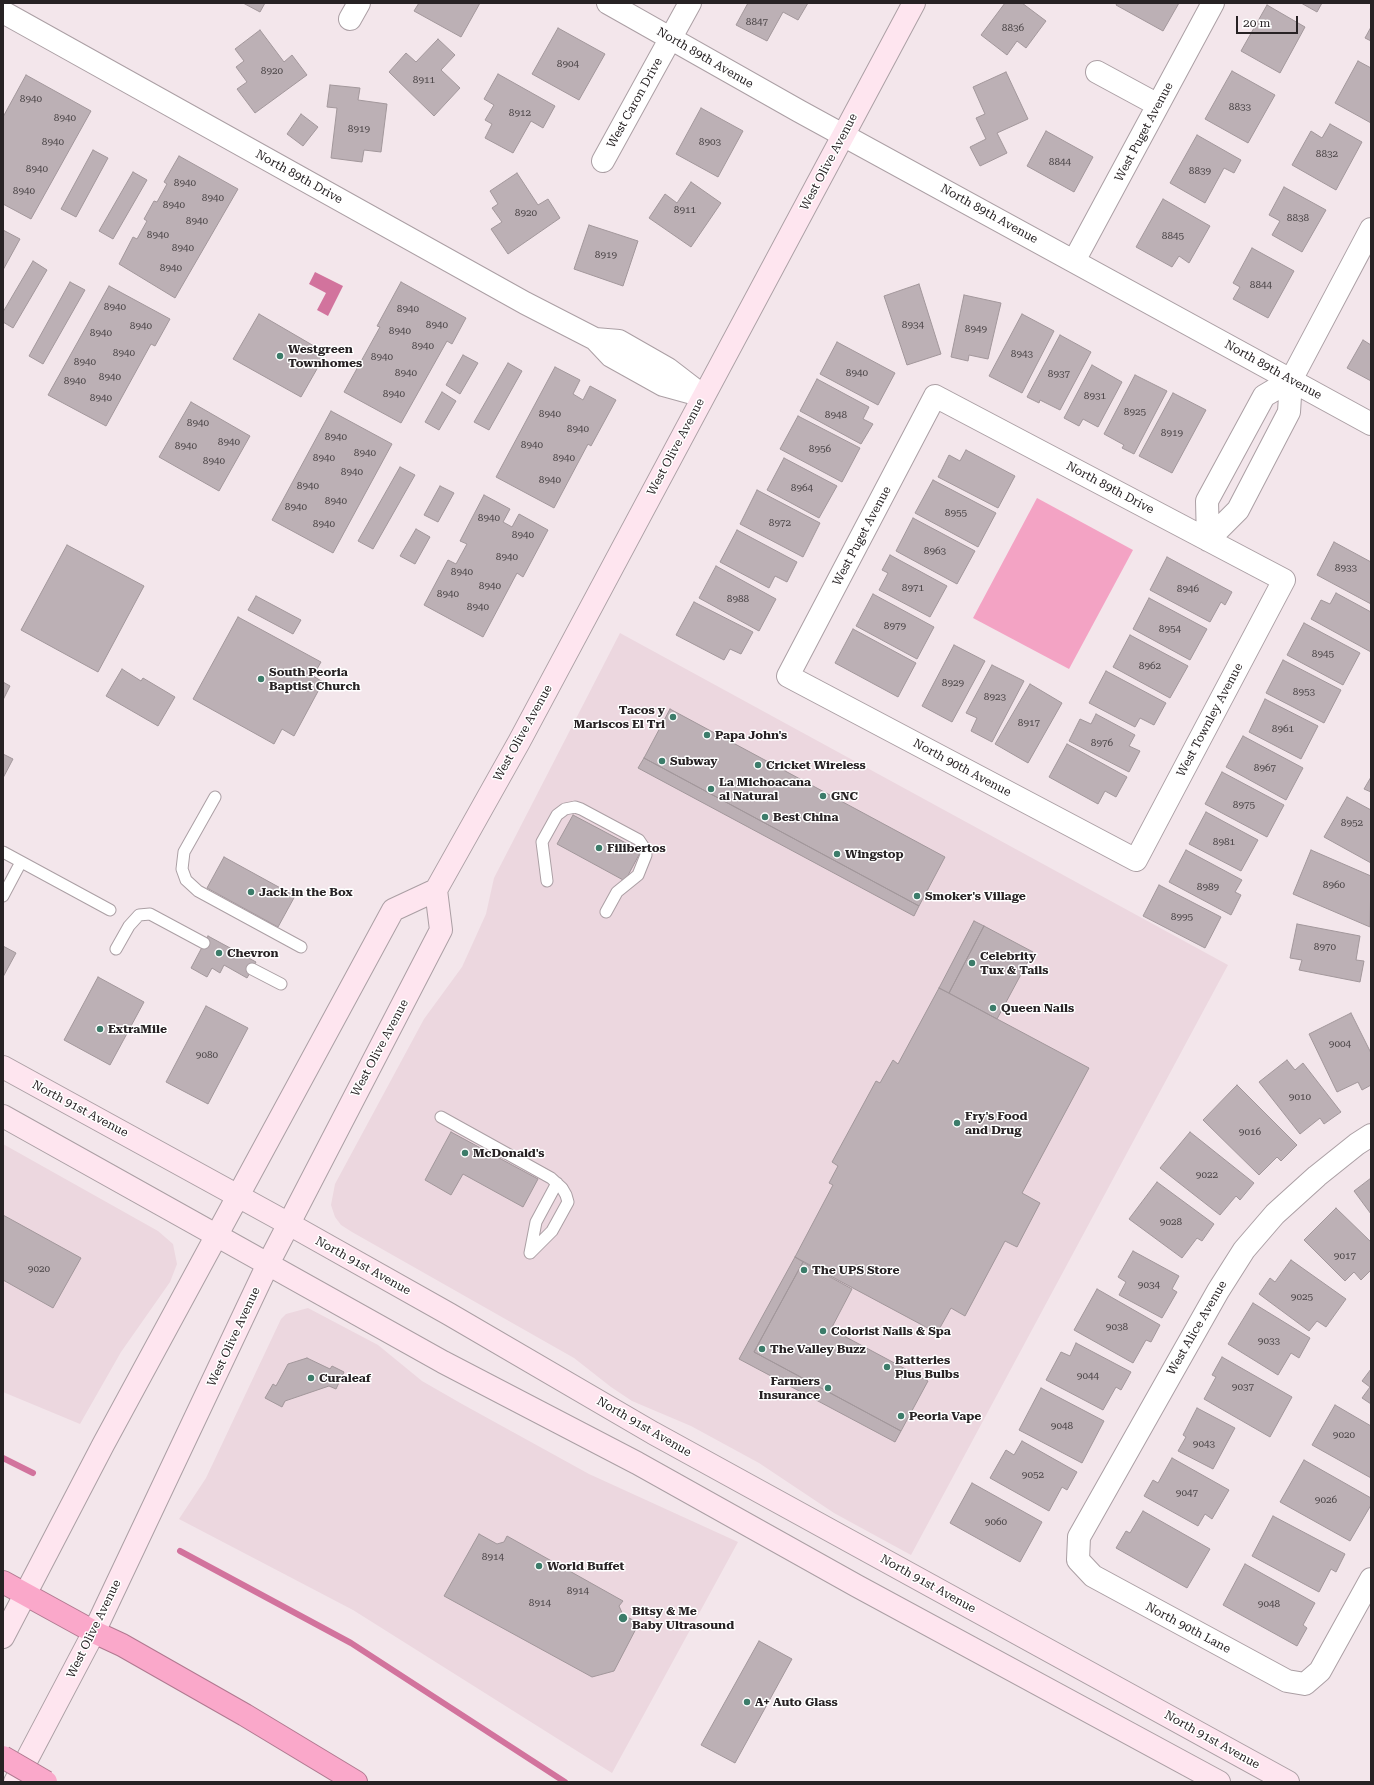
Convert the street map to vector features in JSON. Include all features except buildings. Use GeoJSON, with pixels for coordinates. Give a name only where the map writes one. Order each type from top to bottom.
{"type":"FeatureCollection","features":[{"type":"Feature","properties":{"kind":"highway"},"geometry":{"type":"LineString","coordinates":[[3,1582],[94,1632],[122,1645],[245,1715],[356,1782]]}},
{"type":"Feature","properties":{"kind":"highway"},"geometry":{"type":"LineString","coordinates":[[3,1757],[46,1782]]}},
{"type":"Feature","properties":{"kind":"main road","name":"West Olive Avenue"},"geometry":{"type":"LineString","coordinates":[[15,1782],[94,1632],[268,1264],[441,930],[436,890],[519,742],[914,3]]}},
{"type":"Feature","properties":{"kind":"main road"},"geometry":{"type":"LineString","coordinates":[[3,1637],[238,1196],[393,910],[436,890]]}},
{"type":"Feature","properties":{"kind":"main road","name":"North 91st Avenue"},"geometry":{"type":"LineString","coordinates":[[3,1067],[289,1224],[456,1318],[653,1433],[1288,1782]]}},
{"type":"Feature","properties":{"kind":"main road"},"geometry":{"type":"LineString","coordinates":[[3,1116],[443,1362],[637,1463],[864,1590],[1219,1782]]}},
{"type":"Feature","properties":{"kind":"street","name":"North 89th Avenue"},"geometry":{"type":"LineString","coordinates":[[608,3],[843,135],[1371,424]]}},
{"type":"Feature","properties":{"kind":"street","name":"West Caron Drive"},"geometry":{"type":"LineString","coordinates":[[603,161],[690,3]]}},
{"type":"Feature","properties":{"kind":"street","name":"West Puget Avenue"},"geometry":{"type":"LineString","coordinates":[[1074,261],[1213,3]]}},
{"type":"Feature","properties":{"kind":"street","name":"North 89th Drive"},"geometry":{"type":"LineString","coordinates":[[3,12],[525,303],[595,339],[611,356],[663,385],[703,396]]}},
{"type":"Feature","properties":{"kind":"street"},"geometry":{"type":"LineString","coordinates":[[1097,72],[1158,105]]}},
{"type":"Feature","properties":{"kind":"street"},"geometry":{"type":"LineString","coordinates":[[1208,540],[1238,510],[1289,412],[1291,380],[1371,228]]}},
{"type":"Feature","properties":{"kind":"street"},"geometry":{"type":"LineString","coordinates":[[1208,540],[1207,501],[1264,396],[1291,380]]}},
{"type":"Feature","properties":{"kind":"street","name":"West Puget Avenue"},"geometry":{"type":"LineString","coordinates":[[788,676],[936,396]]}},
{"type":"Feature","properties":{"kind":"street","name":"North 89th Drive"},"geometry":{"type":"LineString","coordinates":[[936,396],[1284,580]]}},
{"type":"Feature","properties":{"kind":"street"},"geometry":{"type":"LineString","coordinates":[[1238,443],[1265,458]]}},
{"type":"Feature","properties":{"kind":"street","name":"West Townley Avenue"},"geometry":{"type":"LineString","coordinates":[[1136,860],[1284,580]]}},
{"type":"Feature","properties":{"kind":"street","name":"North 90th Avenue"},"geometry":{"type":"LineString","coordinates":[[788,676],[1136,860]]}},
{"type":"Feature","properties":{"kind":"street","name":"West Alice Avenue"},"geometry":{"type":"LineString","coordinates":[[1078,1560],[1080,1537],[1218,1291],[1244,1250],[1275,1214],[1316,1176],[1371,1135]]}},
{"type":"Feature","properties":{"kind":"street","name":"North 90th Lane"},"geometry":{"type":"LineString","coordinates":[[1078,1560],[1093,1576],[1127,1595],[1287,1681],[1305,1684],[1320,1671],[1371,1579]]}},
{"type":"Feature","properties":{"kind":"lane"},"geometry":{"type":"LineString","coordinates":[[215,797],[184,852],[182,869],[186,880],[198,891],[301,947]]}},
{"type":"Feature","properties":{"kind":"lane"},"geometry":{"type":"LineString","coordinates":[[547,881],[542,842],[557,815],[564,809],[574,807],[581,809],[639,840],[646,855],[638,875],[617,892],[606,912]]}},
{"type":"Feature","properties":{"kind":"lane"},"geometry":{"type":"LineString","coordinates":[[3,852],[110,910]]}},
{"type":"Feature","properties":{"kind":"lane"},"geometry":{"type":"LineString","coordinates":[[3,896],[21,862]]}},
{"type":"Feature","properties":{"kind":"lane"},"geometry":{"type":"LineString","coordinates":[[116,949],[129,926],[139,915],[150,914],[204,943]]}},
{"type":"Feature","properties":{"kind":"lane"},"geometry":{"type":"LineString","coordinates":[[252,969],[281,984]]}},
{"type":"Feature","properties":{"kind":"lane"},"geometry":{"type":"LineString","coordinates":[[440,1117],[557,1183],[566,1195],[568,1202],[552,1231],[530,1253],[536,1222],[557,1183]]}},
{"type":"Feature","properties":{"kind":"shaded area"},"geometry":{"type":"Polygon","coordinates":[[[315,272],[343,286],[328,316],[317,310],[326,293],[309,284],[315,272]]]}},
{"type":"Feature","properties":{"kind":"shaded area"},"geometry":{"type":"Polygon","coordinates":[[[1037,498],[1133,550],[1069,669],[973,618],[1037,498]]]}},
{"type":"Feature","properties":{"kind":"shaded area"},"geometry":{"type":"Polygon","coordinates":[[[620,633],[1228,965],[911,1555],[834,1513],[759,1463],[691,1426],[632,1401],[611,1387],[574,1358],[341,1225],[335,1217],[331,1205],[335,1184],[424,1019],[462,967],[486,914],[494,878],[620,633]]]}},
{"type":"Feature","properties":{"kind":"shaded area"},"geometry":{"type":"Polygon","coordinates":[[[3,1144],[158,1231],[173,1244],[177,1264],[170,1282],[121,1352],[80,1424],[3,1392],[3,1144]]]}},
{"type":"Feature","properties":{"kind":"shaded area"},"geometry":{"type":"Polygon","coordinates":[[[308,1308],[378,1345],[422,1381],[589,1474],[738,1542],[612,1773],[353,1610],[179,1519],[206,1478],[281,1319],[286,1314],[308,1308]]]}},
{"type":"Feature","properties":{"kind":"waterway"},"geometry":{"type":"LineString","coordinates":[[3,1458],[33,1473]]}},
{"type":"Feature","properties":{"kind":"waterway"},"geometry":{"type":"LineString","coordinates":[[180,1551],[351,1643],[565,1782]]}},
{"type":"Feature","properties":{"kind":"place","name":"Westgreen Townhomes"},"geometry":{"type":"Point","coordinates":[280,356]}},
{"type":"Feature","properties":{"kind":"place","name":"South Peoria Baptist Church"},"geometry":{"type":"Point","coordinates":[261,679]}},
{"type":"Feature","properties":{"kind":"place","name":"Tacos y Mariscos El Tri"},"geometry":{"type":"Point","coordinates":[673,717]}},
{"type":"Feature","properties":{"kind":"place","name":"Papa John's"},"geometry":{"type":"Point","coordinates":[707,735]}},
{"type":"Feature","properties":{"kind":"place","name":"Subway"},"geometry":{"type":"Point","coordinates":[662,761]}},
{"type":"Feature","properties":{"kind":"place","name":"Cricket Wireless"},"geometry":{"type":"Point","coordinates":[758,765]}},
{"type":"Feature","properties":{"kind":"place","name":"La Michoacana al Natural"},"geometry":{"type":"Point","coordinates":[711,789]}},
{"type":"Feature","properties":{"kind":"place","name":"GNC"},"geometry":{"type":"Point","coordinates":[823,796]}},
{"type":"Feature","properties":{"kind":"place","name":"Best China"},"geometry":{"type":"Point","coordinates":[765,817]}},
{"type":"Feature","properties":{"kind":"place","name":"Filibertos"},"geometry":{"type":"Point","coordinates":[599,848]}},
{"type":"Feature","properties":{"kind":"place","name":"Wingstop"},"geometry":{"type":"Point","coordinates":[837,854]}},
{"type":"Feature","properties":{"kind":"place","name":"Jack in the Box"},"geometry":{"type":"Point","coordinates":[251,892]}},
{"type":"Feature","properties":{"kind":"place","name":"Smoker's Village"},"geometry":{"type":"Point","coordinates":[917,896]}},
{"type":"Feature","properties":{"kind":"place","name":"Chevron"},"geometry":{"type":"Point","coordinates":[219,953]}},
{"type":"Feature","properties":{"kind":"place","name":"Celebrity Tux & Tails"},"geometry":{"type":"Point","coordinates":[972,963]}},
{"type":"Feature","properties":{"kind":"place","name":"Queen Nails"},"geometry":{"type":"Point","coordinates":[993,1008]}},
{"type":"Feature","properties":{"kind":"place","name":"ExtraMile"},"geometry":{"type":"Point","coordinates":[100,1029]}},
{"type":"Feature","properties":{"kind":"place","name":"Fry's Food and Drug"},"geometry":{"type":"Point","coordinates":[957,1123]}},
{"type":"Feature","properties":{"kind":"place","name":"McDonald's"},"geometry":{"type":"Point","coordinates":[465,1153]}},
{"type":"Feature","properties":{"kind":"place","name":"The UPS Store"},"geometry":{"type":"Point","coordinates":[804,1270]}},
{"type":"Feature","properties":{"kind":"place","name":"Colorist Nails & Spa"},"geometry":{"type":"Point","coordinates":[823,1331]}},
{"type":"Feature","properties":{"kind":"place","name":"The Valley Buzz"},"geometry":{"type":"Point","coordinates":[762,1349]}},
{"type":"Feature","properties":{"kind":"place","name":"Batteries Plus Bulbs"},"geometry":{"type":"Point","coordinates":[887,1367]}},
{"type":"Feature","properties":{"kind":"place","name":"Curaleaf"},"geometry":{"type":"Point","coordinates":[311,1378]}},
{"type":"Feature","properties":{"kind":"place","name":"Farmers Insurance"},"geometry":{"type":"Point","coordinates":[828,1388]}},
{"type":"Feature","properties":{"kind":"place","name":"Peoria Vape"},"geometry":{"type":"Point","coordinates":[901,1416]}},
{"type":"Feature","properties":{"kind":"place","name":"World Buffet"},"geometry":{"type":"Point","coordinates":[539,1566]}},
{"type":"Feature","properties":{"kind":"place","name":"Bitsy & Me Baby Ultrasound"},"geometry":{"type":"Point","coordinates":[623,1618]}},
{"type":"Feature","properties":{"kind":"place","name":"A+ Auto Glass"},"geometry":{"type":"Point","coordinates":[747,1702]}}]}
